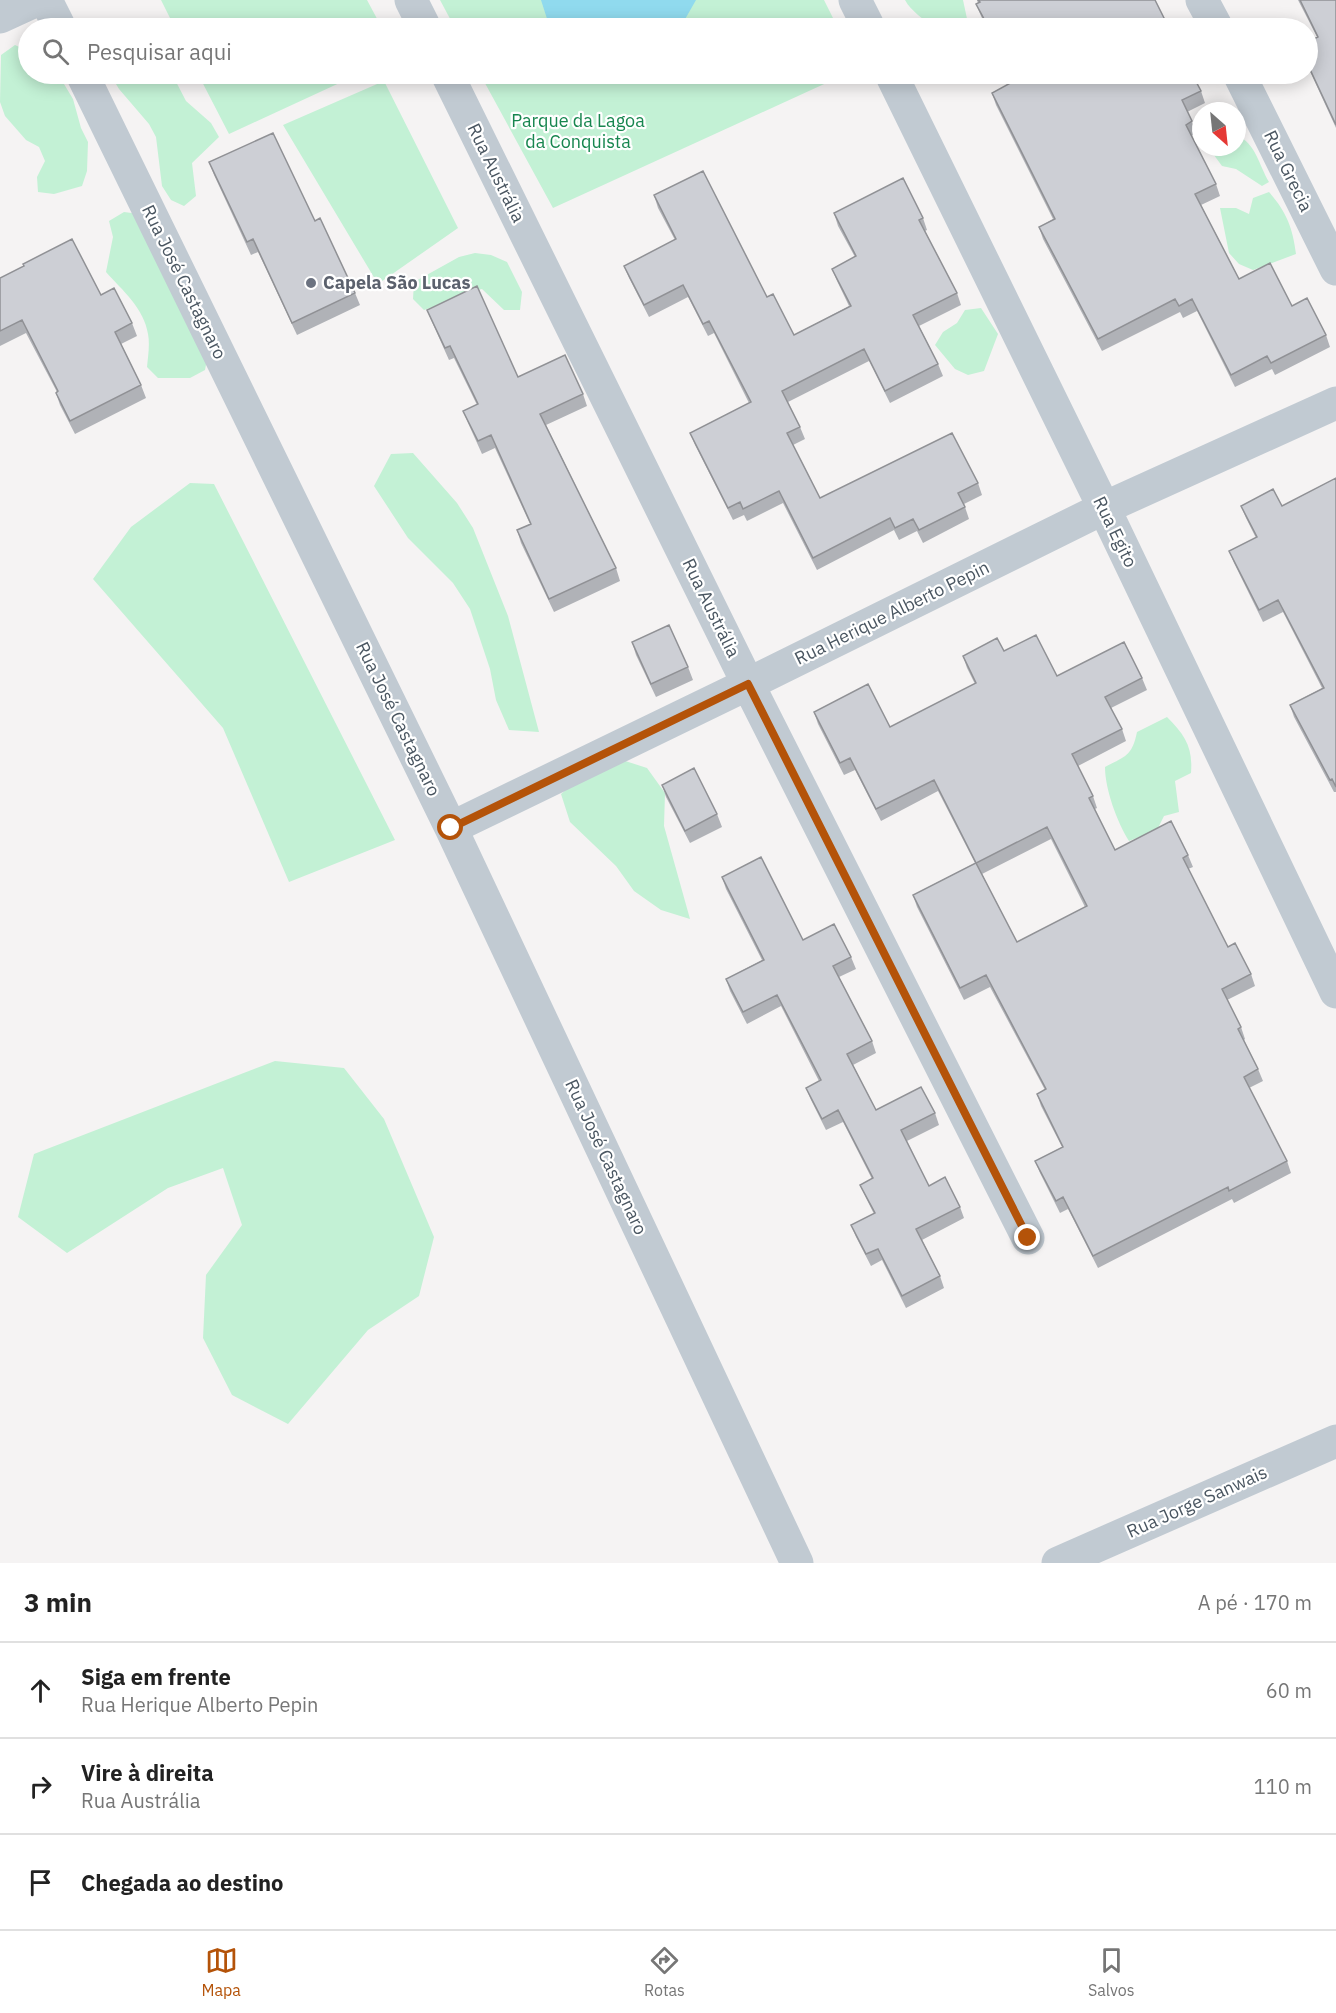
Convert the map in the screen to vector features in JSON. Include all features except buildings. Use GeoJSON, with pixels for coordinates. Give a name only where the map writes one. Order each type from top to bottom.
{"type":"FeatureCollection","features":[{"type":"Feature","properties":{"kind":"street"},"geometry":{"type":"LineString","coordinates":[[0,17],[37,0]]}},
{"type":"Feature","properties":{"kind":"street"},"geometry":{"type":"LineString","coordinates":[[46,0],[55,18]]}},
{"type":"Feature","properties":{"kind":"street"},"geometry":{"type":"LineString","coordinates":[[411,0],[420,18]]}},
{"type":"Feature","properties":{"kind":"street"},"geometry":{"type":"LineString","coordinates":[[855,0],[864,18]]}},
{"type":"Feature","properties":{"kind":"street"},"geometry":{"type":"LineString","coordinates":[[1202,0],[1212,18]]}},
{"type":"Feature","properties":{"kind":"street","name":"Rua José Castagnaro"},"geometry":{"type":"LineString","coordinates":[[87,84],[451,828],[797,1563]]}},
{"type":"Feature","properties":{"kind":"street","name":"Rua Austrália"},"geometry":{"type":"LineString","coordinates":[[452,84],[748,684],[1028,1238]]}},
{"type":"Feature","properties":{"kind":"street","name":"Rua Egito"},"geometry":{"type":"LineString","coordinates":[[896,84],[1104,508],[1336,992]]}},
{"type":"Feature","properties":{"kind":"street","name":"Rua Grecia"},"geometry":{"type":"LineString","coordinates":[[1244,84],[1336,268]]}},
{"type":"Feature","properties":{"kind":"street","name":"Rua Herique Alberto Pepin"},"geometry":{"type":"LineString","coordinates":[[451,828],[1104,508],[1336,403]]}},
{"type":"Feature","properties":{"kind":"street","name":"Rua Jorge Sanwais"},"geometry":{"type":"LineString","coordinates":[[1058,1563],[1336,1441]]}},
{"type":"Feature","properties":{"kind":"green space"},"geometry":{"type":"Polygon","coordinates":[[[161,0],[367,0],[377,18],[170,18],[161,0]]]}},
{"type":"Feature","properties":{"kind":"green space"},"geometry":{"type":"Polygon","coordinates":[[[440,0],[824,0],[833,18],[450,18],[440,0]]]}},
{"type":"Feature","properties":{"kind":"green space"},"geometry":{"type":"Polygon","coordinates":[[[905,0],[963,0],[967,18],[922,18],[905,0]]]}},
{"type":"Feature","properties":{"kind":"green space"},"geometry":{"type":"Polygon","coordinates":[[[15,45],[18,46],[18,84],[64,84],[73,99],[81,128],[88,142],[87,171],[82,186],[54,194],[38,192],[37,177],[45,161],[39,147],[26,140],[5,116],[0,102],[1,55],[15,45]]]}},
{"type":"Feature","properties":{"kind":"green space"},"geometry":{"type":"Polygon","coordinates":[[[116,84],[177,84],[186,101],[211,123],[219,137],[192,163],[196,196],[184,206],[171,200],[162,186],[156,137],[149,124],[116,84]]]}},
{"type":"Feature","properties":{"kind":"green space"},"geometry":{"type":"Polygon","coordinates":[[[203,84],[337,84],[229,134],[203,84]]]}},
{"type":"Feature","properties":{"kind":"green space"},"geometry":{"type":"Polygon","coordinates":[[[377,84],[386,84],[458,228],[378,284],[283,125],[377,84]]]}},
{"type":"Feature","properties":{"kind":"green space","name":"Parque da Lagoa da Conquista"},"geometry":{"type":"Polygon","coordinates":[[[485,84],[824,84],[553,208],[485,84]]]}},
{"type":"Feature","properties":{"kind":"green space"},"geometry":{"type":"Polygon","coordinates":[[[1246,142],[1253,149],[1269,182],[1262,186],[1236,169],[1222,166],[1215,156],[1246,156],[1246,142]]]}},
{"type":"Feature","properties":{"kind":"green space"},"geometry":{"type":"Polygon","coordinates":[[[1269,192],[1288,220],[1296,254],[1253,270],[1239,264],[1229,253],[1220,208],[1236,208],[1249,214],[1253,198],[1269,192]]]}},
{"type":"Feature","properties":{"kind":"green space"},"geometry":{"type":"Polygon","coordinates":[[[124,212],[139,214],[208,354],[205,370],[190,378],[158,378],[147,367],[149,338],[146,325],[132,300],[106,272],[113,237],[109,221],[124,212]]]}},
{"type":"Feature","properties":{"kind":"green space"},"geometry":{"type":"Polygon","coordinates":[[[475,253],[491,255],[507,262],[522,292],[520,310],[504,310],[482,289],[424,310],[413,299],[414,282],[459,257],[475,253]]]}},
{"type":"Feature","properties":{"kind":"green space"},"geometry":{"type":"Polygon","coordinates":[[[981,308],[998,334],[984,371],[968,375],[955,369],[935,345],[943,332],[957,323],[965,310],[981,308]]]}},
{"type":"Feature","properties":{"kind":"green space"},"geometry":{"type":"Polygon","coordinates":[[[413,453],[457,503],[473,528],[508,616],[539,732],[509,730],[496,700],[490,669],[470,609],[453,583],[408,538],[374,486],[391,454],[413,453]]]}},
{"type":"Feature","properties":{"kind":"green space"},"geometry":{"type":"Polygon","coordinates":[[[190,483],[214,484],[395,840],[289,882],[223,728],[93,579],[131,527],[190,483]]]}},
{"type":"Feature","properties":{"kind":"green space"},"geometry":{"type":"Polygon","coordinates":[[[1167,717],[1179,730],[1189,749],[1191,773],[1175,781],[1179,812],[1164,816],[1157,830],[1129,841],[1112,805],[1105,767],[1130,751],[1137,732],[1167,717]]]}},
{"type":"Feature","properties":{"kind":"green space"},"geometry":{"type":"Polygon","coordinates":[[[616,758],[647,768],[665,793],[664,826],[690,919],[661,910],[634,891],[616,866],[570,822],[561,794],[586,773],[616,758]]]}},
{"type":"Feature","properties":{"kind":"green space"},"geometry":{"type":"Polygon","coordinates":[[[275,1061],[344,1068],[384,1119],[434,1237],[419,1296],[368,1330],[288,1424],[232,1395],[203,1338],[206,1275],[242,1225],[223,1168],[168,1188],[67,1253],[18,1217],[34,1154],[275,1061]]]}},
{"type":"Feature","properties":{"kind":"water"},"geometry":{"type":"Polygon","coordinates":[[[541,0],[696,0],[686,18],[547,18],[541,0]]]}},
{"type":"Feature","properties":{"kind":"place","name":"Capela São Lucas"},"geometry":{"type":"Point","coordinates":[311,283]}},
{"type":"Feature","properties":{"kind":"route"},"geometry":{"type":"LineString","coordinates":[[451,828],[748,684],[1028,1238]]}}]}
